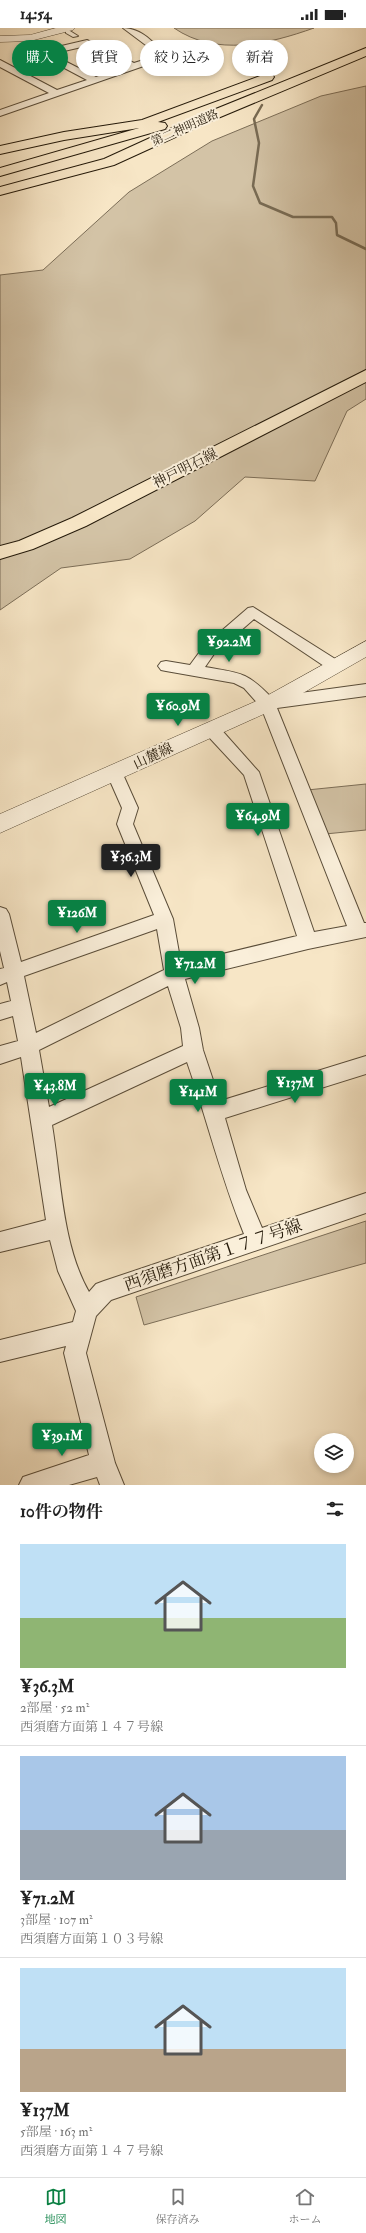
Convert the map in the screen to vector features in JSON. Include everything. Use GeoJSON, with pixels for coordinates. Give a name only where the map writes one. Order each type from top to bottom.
{"type":"FeatureCollection","features":[{"type":"Feature","properties":{"kind":"main road","name":"第二神明道路"},"geometry":{"type":"LineString","coordinates":[[0,172],[127,137],[191,115],[366,45]]}},
{"type":"Feature","properties":{"kind":"main road","name":"第二神明道路"},"geometry":{"type":"LineString","coordinates":[[266,86],[366,52]]}},
{"type":"Feature","properties":{"kind":"main road"},"geometry":{"type":"LineString","coordinates":[[0,150],[57,137],[191,115],[266,86],[333,72],[366,58]]}},
{"type":"Feature","properties":{"kind":"main road"},"geometry":{"type":"LineString","coordinates":[[266,86],[277,76]]}},
{"type":"Feature","properties":{"kind":"main road","name":"第二神明道路"},"geometry":{"type":"LineString","coordinates":[[0,191],[109,162],[191,115]]}},
{"type":"Feature","properties":{"kind":"main road","name":"神戸明石線"},"geometry":{"type":"LineString","coordinates":[[0,553],[26,545],[79,522],[366,375]]}},
{"type":"Feature","properties":{"kind":"street"},"geometry":{"type":"LineString","coordinates":[[0,113],[158,58],[159,54],[155,48],[127,28]]}},
{"type":"Feature","properties":{"kind":"street"},"geometry":{"type":"LineString","coordinates":[[0,39],[30,38],[71,32],[83,40]]}},
{"type":"Feature","properties":{"kind":"street"},"geometry":{"type":"LineString","coordinates":[[76,46],[43,53],[76,70]]}},
{"type":"Feature","properties":{"kind":"street"},"geometry":{"type":"LineString","coordinates":[[0,63],[58,94]]}},
{"type":"Feature","properties":{"kind":"street"},"geometry":{"type":"LineString","coordinates":[[87,76],[95,80]]}},
{"type":"Feature","properties":{"kind":"street"},"geometry":{"type":"LineString","coordinates":[[0,101],[13,109]]}},
{"type":"Feature","properties":{"kind":"street"},"geometry":{"type":"LineString","coordinates":[[194,671],[209,650],[253,612],[335,666]]}},
{"type":"Feature","properties":{"kind":"street","name":"山麓線"},"geometry":{"type":"LineString","coordinates":[[0,824],[115,774],[268,704],[366,648]]}},
{"type":"Feature","properties":{"kind":"street"},"geometry":{"type":"LineString","coordinates":[[0,1055],[27,1047],[174,974],[308,941],[362,931],[268,704],[249,684],[238,678],[166,666]]}},
{"type":"Feature","properties":{"kind":"street"},"geometry":{"type":"LineString","coordinates":[[268,704],[366,690]]}},
{"type":"Feature","properties":{"kind":"street"},"geometry":{"type":"LineString","coordinates":[[212,730],[252,772],[308,941]]}},
{"type":"Feature","properties":{"kind":"street"},"geometry":{"type":"LineString","coordinates":[[115,774],[130,808],[125,824],[164,919],[174,974],[190,1028],[193,1050],[214,1112],[236,1190],[257,1241]]}},
{"type":"Feature","properties":{"kind":"street"},"geometry":{"type":"LineString","coordinates":[[0,914],[7,975],[20,1006],[41,1120],[57,1228],[84,1321],[75,1353],[103,1462],[112,1485]]}},
{"type":"Feature","properties":{"kind":"street"},"geometry":{"type":"LineString","coordinates":[[7,975],[164,919]]}},
{"type":"Feature","properties":{"kind":"street"},"geometry":{"type":"LineString","coordinates":[[0,1012],[20,1006]]}},
{"type":"Feature","properties":{"kind":"street"},"geometry":{"type":"LineString","coordinates":[[41,1120],[193,1050]]}},
{"type":"Feature","properties":{"kind":"street"},"geometry":{"type":"LineString","coordinates":[[214,1112],[366,1066]]}},
{"type":"Feature","properties":{"kind":"street","name":"西須磨方面第１７７号線"},"geometry":{"type":"LineString","coordinates":[[84,1321],[104,1292],[257,1241],[366,1202]]}},
{"type":"Feature","properties":{"kind":"street"},"geometry":{"type":"LineString","coordinates":[[0,1242],[57,1228]]}},
{"type":"Feature","properties":{"kind":"street"},"geometry":{"type":"LineString","coordinates":[[0,1351],[84,1321]]}},
{"type":"Feature","properties":{"kind":"street"},"geometry":{"type":"LineString","coordinates":[[31,1485],[103,1462]]}},
{"type":"Feature","properties":{"kind":"shaded area"},"geometry":{"type":"Polygon","coordinates":[[[174,28],[314,28],[274,40],[232,40],[232,45],[224,45],[224,40],[200,40],[190,37],[174,28]]]}},
{"type":"Feature","properties":{"kind":"shaded area"},"geometry":{"type":"Polygon","coordinates":[[[366,86],[366,399],[347,411],[315,481],[245,477],[195,521],[130,559],[61,568],[0,610],[0,275],[43,270],[129,192],[212,141],[321,96],[366,86]]]}},
{"type":"Feature","properties":{"kind":"shaded area"},"geometry":{"type":"Polygon","coordinates":[[[366,784],[366,830],[325,834],[307,790],[366,784]]]}},
{"type":"Feature","properties":{"kind":"shaded area"},"geometry":{"type":"Polygon","coordinates":[[[366,1221],[366,1263],[144,1325],[136,1297],[366,1221]]]}},
{"type":"Feature","properties":{"kind":"waterway"},"geometry":{"type":"LineString","coordinates":[[262,105],[254,119],[259,143],[253,186],[260,203],[293,217],[332,217],[336,223],[337,235],[366,249]]}}]}
